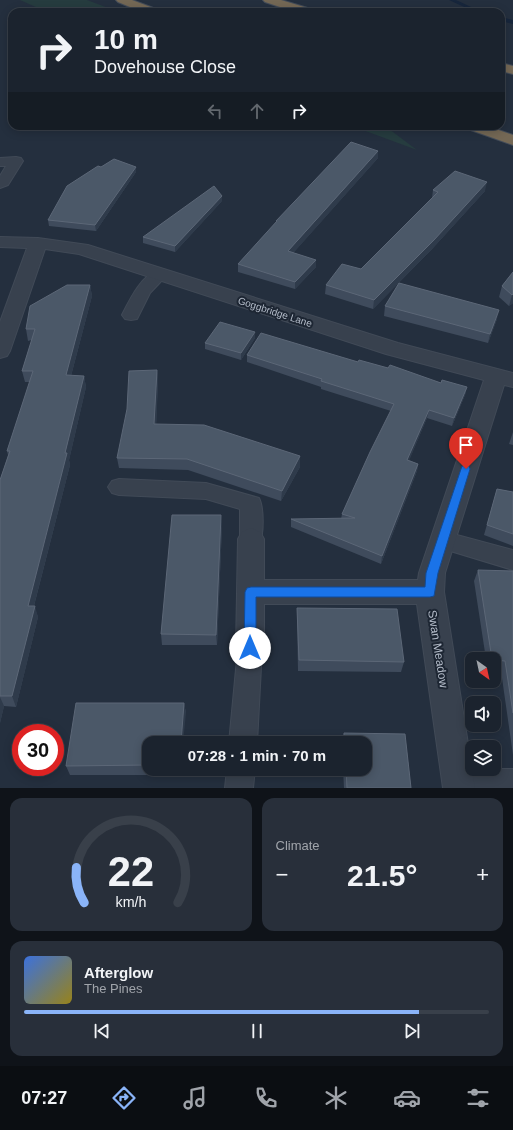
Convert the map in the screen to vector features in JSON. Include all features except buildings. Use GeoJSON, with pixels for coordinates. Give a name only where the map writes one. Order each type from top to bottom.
{"type":"FeatureCollection","features":[{"type":"Feature","properties":{"kind":"highway"},"geometry":{"type":"LineString","coordinates":[[122,0],[142,8]]}},
{"type":"Feature","properties":{"kind":"highway"},"geometry":{"type":"LineString","coordinates":[[268,0],[294,8]]}},
{"type":"Feature","properties":{"kind":"highway"},"geometry":{"type":"LineString","coordinates":[[484,130],[513,140]]}},
{"type":"Feature","properties":{"kind":"street","name":"Goggbridge Lane"},"geometry":{"type":"LineString","coordinates":[[0,242],[38,243],[82,249],[386,347],[505,378]]}},
{"type":"Feature","properties":{"kind":"street"},"geometry":{"type":"LineString","coordinates":[[0,351],[38,243]]}},
{"type":"Feature","properties":{"kind":"street","name":"Swan Meadow"},"geometry":{"type":"LineString","coordinates":[[459,786],[432,612],[430,592],[432,573],[442,540],[505,378]]}},
{"type":"Feature","properties":{"kind":"street"},"geometry":{"type":"LineString","coordinates":[[250,648],[251,539]]}},
{"type":"Feature","properties":{"kind":"street"},"geometry":{"type":"LineString","coordinates":[[251,592],[430,592]]}},
{"type":"Feature","properties":{"kind":"lane"},"geometry":{"type":"LineString","coordinates":[[0,162],[16,160],[7,176],[0,184]]}},
{"type":"Feature","properties":{"kind":"lane"},"geometry":{"type":"LineString","coordinates":[[131,315],[143,291],[160,274]]}},
{"type":"Feature","properties":{"kind":"lane"},"geometry":{"type":"LineString","coordinates":[[119,487],[206,491],[251,504],[251,539]]}},
{"type":"Feature","properties":{"kind":"lane"},"geometry":{"type":"LineString","coordinates":[[442,540],[513,560]]}},
{"type":"Feature","properties":{"kind":"lane"},"geometry":{"type":"LineString","coordinates":[[244,736],[250,648]]}},
{"type":"Feature","properties":{"kind":"lane"},"geometry":{"type":"LineString","coordinates":[[239,788],[240,776]]}},
{"type":"Feature","properties":{"kind":"lane"},"geometry":{"type":"LineString","coordinates":[[459,786],[513,782]]}},
{"type":"Feature","properties":{"kind":"green space"},"geometry":{"type":"Polygon","coordinates":[[[20,0],[87,0],[108,8],[38,8],[20,0]]]}},
{"type":"Feature","properties":{"kind":"green space"},"geometry":{"type":"Polygon","coordinates":[[[363,130],[390,130],[417,150],[363,130]]]}},
{"type":"Feature","properties":{"kind":"waterway"},"geometry":{"type":"LineString","coordinates":[[452,0],[470,8]]}},
{"type":"Feature","properties":{"kind":"waterway"},"geometry":{"type":"LineString","coordinates":[[505,20],[513,22]]}},
{"type":"Feature","properties":{"kind":"route"},"geometry":{"type":"LineString","coordinates":[[250,648],[251,592],[430,592],[432,573],[466,469]]}}]}
